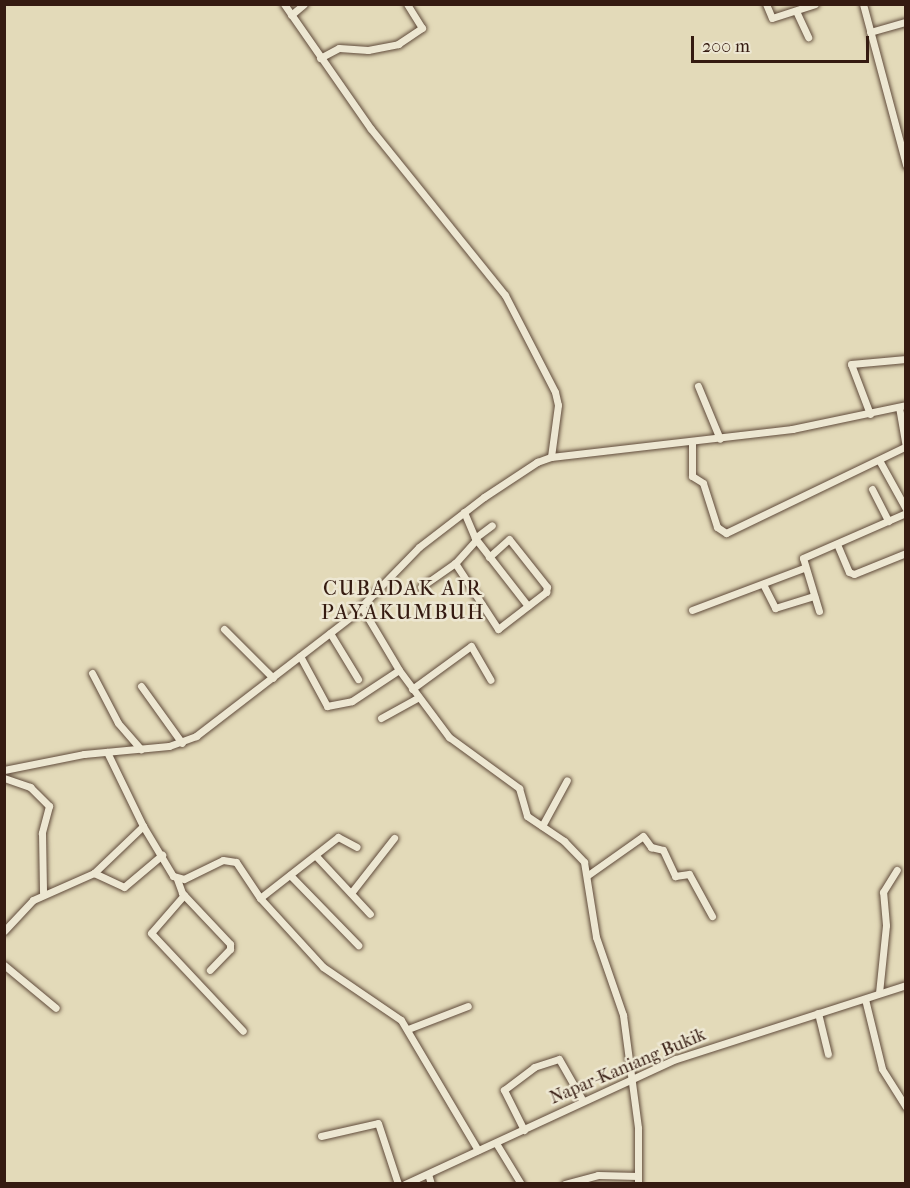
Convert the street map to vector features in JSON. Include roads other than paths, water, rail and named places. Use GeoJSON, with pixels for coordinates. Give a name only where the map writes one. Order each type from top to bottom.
{"type":"FeatureCollection","features":[{"type":"Feature","properties":{"kind":"street"},"geometry":{"type":"LineString","coordinates":[[284,4],[371,129],[500,287],[555,393],[558,405],[551,457]]}},
{"type":"Feature","properties":{"kind":"street"},"geometry":{"type":"LineString","coordinates":[[291,15],[304,4]]}},
{"type":"Feature","properties":{"kind":"street"},"geometry":{"type":"LineString","coordinates":[[320,58],[339,48],[368,50],[391,47],[420,31],[422,25],[406,4]]}},
{"type":"Feature","properties":{"kind":"street"},"geometry":{"type":"LineString","coordinates":[[766,4],[772,18],[815,4]]}},
{"type":"Feature","properties":{"kind":"street"},"geometry":{"type":"LineString","coordinates":[[863,4],[906,165]]}},
{"type":"Feature","properties":{"kind":"street"},"geometry":{"type":"LineString","coordinates":[[796,11],[808,37]]}},
{"type":"Feature","properties":{"kind":"street"},"geometry":{"type":"LineString","coordinates":[[870,32],[906,22]]}},
{"type":"Feature","properties":{"kind":"street"},"geometry":{"type":"LineString","coordinates":[[870,414],[851,364],[906,359]]}},
{"type":"Feature","properties":{"kind":"street"},"geometry":{"type":"LineString","coordinates":[[698,386],[720,440]]}},
{"type":"Feature","properties":{"kind":"street"},"geometry":{"type":"LineString","coordinates":[[4,770],[107,752],[182,743],[273,678],[330,633],[361,606],[419,547],[464,512],[516,476],[551,457],[720,440],[870,414],[902,406],[905,447],[726,533],[717,527],[703,483],[692,476],[692,443]]}},
{"type":"Feature","properties":{"kind":"street"},"geometry":{"type":"LineString","coordinates":[[819,611],[804,568],[805,557],[906,511],[879,460]]}},
{"type":"Feature","properties":{"kind":"street"},"geometry":{"type":"LineString","coordinates":[[872,489],[888,521]]}},
{"type":"Feature","properties":{"kind":"street"},"geometry":{"type":"LineString","coordinates":[[464,512],[476,539],[528,606]]}},
{"type":"Feature","properties":{"kind":"street"},"geometry":{"type":"LineString","coordinates":[[421,587],[455,562],[492,525]]}},
{"type":"Feature","properties":{"kind":"street"},"geometry":{"type":"LineString","coordinates":[[455,562],[498,629],[546,592],[546,585],[509,539],[489,556]]}},
{"type":"Feature","properties":{"kind":"street"},"geometry":{"type":"LineString","coordinates":[[837,544],[849,572],[854,574],[906,553]]}},
{"type":"Feature","properties":{"kind":"street"},"geometry":{"type":"LineString","coordinates":[[692,610],[804,568]]}},
{"type":"Feature","properties":{"kind":"street"},"geometry":{"type":"LineString","coordinates":[[763,584],[775,609],[814,596]]}},
{"type":"Feature","properties":{"kind":"street"},"geometry":{"type":"LineString","coordinates":[[361,606],[399,670],[453,741],[519,788],[527,816],[577,853],[588,875],[596,937],[623,1015],[638,1128],[638,1180],[598,1174],[566,1184]]}},
{"type":"Feature","properties":{"kind":"street"},"geometry":{"type":"LineString","coordinates":[[224,629],[273,678]]}},
{"type":"Feature","properties":{"kind":"street"},"geometry":{"type":"LineString","coordinates":[[330,633],[358,679]]}},
{"type":"Feature","properties":{"kind":"street"},"geometry":{"type":"LineString","coordinates":[[412,688],[471,646],[491,680]]}},
{"type":"Feature","properties":{"kind":"street"},"geometry":{"type":"LineString","coordinates":[[300,656],[327,706],[352,701],[399,670]]}},
{"type":"Feature","properties":{"kind":"street"},"geometry":{"type":"LineString","coordinates":[[92,673],[118,723],[141,749]]}},
{"type":"Feature","properties":{"kind":"street"},"geometry":{"type":"LineString","coordinates":[[141,686],[182,743]]}},
{"type":"Feature","properties":{"kind":"street"},"geometry":{"type":"LineString","coordinates":[[381,718],[419,698]]}},
{"type":"Feature","properties":{"kind":"street"},"geometry":{"type":"LineString","coordinates":[[107,752],[143,826],[177,879],[184,895],[230,944],[230,949],[210,970]]}},
{"type":"Feature","properties":{"kind":"street"},"geometry":{"type":"LineString","coordinates":[[4,778],[30,787],[49,806],[42,833],[44,893]]}},
{"type":"Feature","properties":{"kind":"street"},"geometry":{"type":"LineString","coordinates":[[542,826],[567,780]]}},
{"type":"Feature","properties":{"kind":"street"},"geometry":{"type":"LineString","coordinates":[[4,931],[44,893],[94,873],[143,826]]}},
{"type":"Feature","properties":{"kind":"street"},"geometry":{"type":"LineString","coordinates":[[260,898],[339,836],[357,848]]}},
{"type":"Feature","properties":{"kind":"street"},"geometry":{"type":"LineString","coordinates":[[588,875],[643,836],[651,847],[663,850],[675,876],[689,874],[712,916]]}},
{"type":"Feature","properties":{"kind":"street"},"geometry":{"type":"LineString","coordinates":[[351,893],[394,838]]}},
{"type":"Feature","properties":{"kind":"street"},"geometry":{"type":"LineString","coordinates":[[94,873],[124,887],[162,855]]}},
{"type":"Feature","properties":{"kind":"street"},"geometry":{"type":"LineString","coordinates":[[316,856],[369,914]]}},
{"type":"Feature","properties":{"kind":"street"},"geometry":{"type":"LineString","coordinates":[[177,879],[231,859],[260,898],[324,968],[396,1015],[408,1029],[478,1150]]}},
{"type":"Feature","properties":{"kind":"street"},"geometry":{"type":"LineString","coordinates":[[879,993],[886,925],[883,892],[897,870]]}},
{"type":"Feature","properties":{"kind":"street"},"geometry":{"type":"LineString","coordinates":[[290,875],[358,945]]}},
{"type":"Feature","properties":{"kind":"street"},"geometry":{"type":"LineString","coordinates":[[184,895],[151,933],[243,1031]]}},
{"type":"Feature","properties":{"kind":"street"},"geometry":{"type":"LineString","coordinates":[[4,965],[56,1008]]}},
{"type":"Feature","properties":{"kind":"street","name":"Napar-Kaniang Bukik"},"geometry":{"type":"LineString","coordinates":[[405,1184],[583,1101],[705,1048],[906,985]]}},
{"type":"Feature","properties":{"kind":"street"},"geometry":{"type":"LineString","coordinates":[[865,999],[882,1069],[906,1107]]}},
{"type":"Feature","properties":{"kind":"street"},"geometry":{"type":"LineString","coordinates":[[408,1029],[468,1006]]}},
{"type":"Feature","properties":{"kind":"street"},"geometry":{"type":"LineString","coordinates":[[818,1013],[828,1054]]}},
{"type":"Feature","properties":{"kind":"street"},"geometry":{"type":"LineString","coordinates":[[524,1130],[504,1090],[534,1067],[559,1059],[583,1101]]}},
{"type":"Feature","properties":{"kind":"street"},"geometry":{"type":"LineString","coordinates":[[321,1136],[378,1123],[398,1184]]}},
{"type":"Feature","properties":{"kind":"street"},"geometry":{"type":"LineString","coordinates":[[496,1143],[521,1184]]}},
{"type":"Feature","properties":{"kind":"street"},"geometry":{"type":"LineString","coordinates":[[428,1174],[430,1184]]}},
{"type":"Feature","properties":{"kind":"district","name":"CUBADAK AIR PAYAKUMBUH"},"geometry":{"type":"Point","coordinates":[403,600]}}]}
